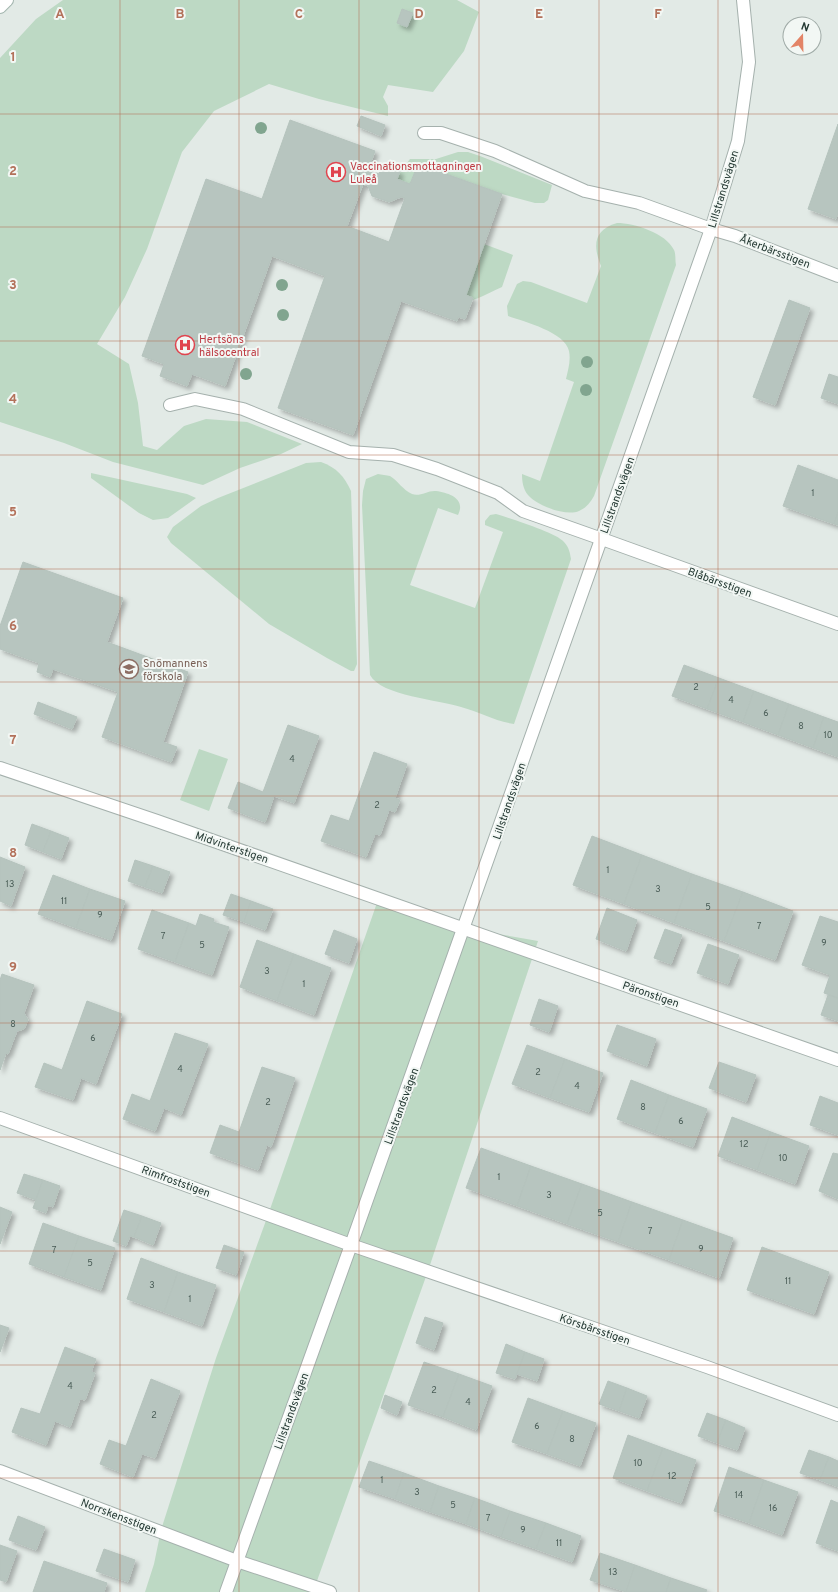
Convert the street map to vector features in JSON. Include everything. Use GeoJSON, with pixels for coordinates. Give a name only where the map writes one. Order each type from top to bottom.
{"type":"FeatureCollection","features":[{"type":"Feature","properties":{"kind":"street"},"geometry":{"type":"LineString","coordinates":[[0,7],[7,0]]}},
{"type":"Feature","properties":{"kind":"street","name":"Lillstrandsvägen"},"geometry":{"type":"LineString","coordinates":[[226,1592],[464,928],[711,229],[738,141],[748,70],[749,62],[743,0]]}},
{"type":"Feature","properties":{"kind":"street","name":"Åkerbärsstigen"},"geometry":{"type":"LineString","coordinates":[[424,133],[441,133],[495,151],[585,191],[638,203],[735,236],[838,276]]}},
{"type":"Feature","properties":{"kind":"street","name":"Blåbärsstigen"},"geometry":{"type":"LineString","coordinates":[[170,406],[195,399],[244,409],[350,452],[393,455],[437,469],[498,493],[523,510],[838,624]]}},
{"type":"Feature","properties":{"kind":"street","name":"Midvinterstigen"},"geometry":{"type":"LineString","coordinates":[[0,768],[464,928]]}},
{"type":"Feature","properties":{"kind":"street","name":"Päronstigen"},"geometry":{"type":"LineString","coordinates":[[464,928],[838,1060]]}},
{"type":"Feature","properties":{"kind":"street","name":"Rimfroststigen"},"geometry":{"type":"LineString","coordinates":[[0,1118],[351,1245]]}},
{"type":"Feature","properties":{"kind":"street","name":"Körsbärsstigen"},"geometry":{"type":"LineString","coordinates":[[351,1245],[707,1367],[838,1415]]}},
{"type":"Feature","properties":{"kind":"street","name":"Norrskensstigen"},"geometry":{"type":"LineString","coordinates":[[0,1471],[237,1561],[330,1592]]}},
{"type":"Feature","properties":{"kind":"green space"},"geometry":{"type":"Polygon","coordinates":[[[63,0],[457,0],[479,12],[464,51],[433,92],[388,85],[383,97],[388,106],[388,116],[319,99],[269,84],[214,111],[182,152],[147,249],[125,297],[97,344],[129,364],[138,403],[143,446],[157,450],[184,426],[206,419],[247,422],[302,444],[281,454],[240,468],[203,485],[113,462],[64,443],[0,422],[0,58],[36,19],[63,0]]]}},
{"type":"Feature","properties":{"kind":"green space"},"geometry":{"type":"Polygon","coordinates":[[[458,152],[468,152],[480,156],[552,185],[548,200],[544,203],[535,203],[502,194],[418,164],[410,184],[397,179],[400,172],[410,159],[436,159],[458,152]]]}},
{"type":"Feature","properties":{"kind":"green space"},"geometry":{"type":"Polygon","coordinates":[[[617,223],[640,227],[657,234],[670,244],[674,250],[676,265],[594,496],[588,505],[579,511],[559,511],[538,503],[528,495],[523,485],[522,474],[540,481],[574,382],[566,379],[570,355],[569,351],[566,344],[552,333],[508,316],[507,306],[517,284],[523,281],[531,282],[587,303],[601,266],[598,259],[596,245],[599,234],[609,226],[617,223]]]}},
{"type":"Feature","properties":{"kind":"green space"},"geometry":{"type":"Polygon","coordinates":[[[484,244],[513,255],[502,287],[472,300],[473,298],[466,295],[484,244]]]}},
{"type":"Feature","properties":{"kind":"green space"},"geometry":{"type":"Polygon","coordinates":[[[321,462],[336,470],[346,481],[351,491],[357,664],[354,671],[351,671],[327,658],[269,624],[171,543],[167,537],[173,527],[201,506],[306,463],[321,462]]]}},
{"type":"Feature","properties":{"kind":"green space"},"geometry":{"type":"Polygon","coordinates":[[[91,473],[187,494],[196,498],[168,518],[153,520],[139,513],[91,478],[91,473]]]}},
{"type":"Feature","properties":{"kind":"green space"},"geometry":{"type":"Polygon","coordinates":[[[378,474],[390,476],[412,494],[418,495],[433,491],[446,493],[455,498],[460,505],[458,515],[438,508],[410,585],[475,608],[503,532],[485,525],[485,521],[490,515],[496,514],[543,530],[560,538],[567,546],[571,559],[514,724],[500,721],[452,704],[398,693],[376,682],[370,675],[362,505],[366,479],[378,474]]]}},
{"type":"Feature","properties":{"kind":"green space"},"geometry":{"type":"Polygon","coordinates":[[[199,749],[228,759],[209,811],[180,800],[199,749]]]}},
{"type":"Feature","properties":{"kind":"green space"},"geometry":{"type":"Polygon","coordinates":[[[379,897],[464,928],[538,941],[428,1271],[313,1592],[145,1592],[154,1564],[161,1530],[216,1358],[268,1215],[379,897]]]}},
{"type":"Feature","properties":{"kind":"building"},"geometry":{"type":"Polygon","coordinates":[[[402,9],[413,13],[407,27],[397,23],[402,9]]]}},
{"type":"Feature","properties":{"kind":"building"},"geometry":{"type":"Polygon","coordinates":[[[361,116],[385,125],[381,136],[357,126],[361,116]]]}},
{"type":"Feature","properties":{"kind":"building"},"geometry":{"type":"Polygon","coordinates":[[[290,120],[375,151],[368,170],[379,174],[382,166],[400,172],[397,179],[410,184],[418,164],[502,194],[466,295],[473,298],[465,319],[458,317],[457,321],[401,301],[353,435],[278,408],[325,276],[272,256],[225,386],[192,374],[187,386],[160,376],[164,364],[142,356],[206,179],[262,199],[290,120]],[[363,184],[347,226],[389,242],[405,198],[401,197],[389,202],[372,196],[368,186],[363,184]]]}},
{"type":"Feature","properties":{"kind":"building"},"geometry":{"type":"Polygon","coordinates":[[[838,124],[838,213],[836,219],[808,209],[838,124]]]}},
{"type":"Feature","properties":{"kind":"building"},"geometry":{"type":"Polygon","coordinates":[[[789,300],[810,308],[775,405],[753,397],[789,300]]]}},
{"type":"Feature","properties":{"kind":"building"},"geometry":{"type":"Polygon","coordinates":[[[829,374],[838,377],[838,404],[821,398],[829,374]]]}},
{"type":"Feature","properties":{"kind":"building"},"geometry":{"type":"Polygon","coordinates":[[[798,465],[838,480],[838,512],[834,524],[783,506],[798,465]]]}},
{"type":"Feature","properties":{"kind":"building"},"geometry":{"type":"Polygon","coordinates":[[[838,512],[838,525],[834,524],[838,512]]]}},
{"type":"Feature","properties":{"kind":"building"},"geometry":{"type":"Polygon","coordinates":[[[23,562],[123,598],[107,642],[188,672],[163,742],[177,747],[171,762],[102,737],[118,692],[53,669],[50,677],[37,672],[39,663],[0,649],[0,626],[23,562]]]}},
{"type":"Feature","properties":{"kind":"building"},"geometry":{"type":"Polygon","coordinates":[[[684,665],[719,678],[707,709],[672,696],[684,665]]]}},
{"type":"Feature","properties":{"kind":"building"},"geometry":{"type":"Polygon","coordinates":[[[719,678],[754,691],[743,722],[707,709],[719,678]]]}},
{"type":"Feature","properties":{"kind":"building"},"geometry":{"type":"Polygon","coordinates":[[[754,691],[789,704],[778,735],[743,722],[754,691]]]}},
{"type":"Feature","properties":{"kind":"building"},"geometry":{"type":"Polygon","coordinates":[[[38,702],[77,717],[72,729],[34,714],[38,702]]]}},
{"type":"Feature","properties":{"kind":"building"},"geometry":{"type":"Polygon","coordinates":[[[789,704],[824,717],[813,748],[778,735],[789,704]]]}},
{"type":"Feature","properties":{"kind":"building"},"geometry":{"type":"Polygon","coordinates":[[[824,717],[838,722],[838,757],[813,748],[824,717]]]}},
{"type":"Feature","properties":{"kind":"building"},"geometry":{"type":"Polygon","coordinates":[[[288,725],[319,736],[294,803],[274,796],[265,822],[228,808],[238,782],[263,792],[288,725]]]}},
{"type":"Feature","properties":{"kind":"building"},"geometry":{"type":"Polygon","coordinates":[[[374,752],[407,764],[395,798],[400,800],[395,812],[389,810],[380,835],[375,834],[366,857],[321,841],[331,815],[349,821],[374,752]]]}},
{"type":"Feature","properties":{"kind":"building"},"geometry":{"type":"Polygon","coordinates":[[[32,824],[51,831],[43,852],[25,845],[32,824]]]}},
{"type":"Feature","properties":{"kind":"building"},"geometry":{"type":"Polygon","coordinates":[[[51,831],[69,838],[61,859],[43,852],[51,831]]]}},
{"type":"Feature","properties":{"kind":"building"},"geometry":{"type":"Polygon","coordinates":[[[592,836],[642,855],[624,904],[573,885],[592,836]]]}},
{"type":"Feature","properties":{"kind":"building"},"geometry":{"type":"Polygon","coordinates":[[[642,855],[692,874],[674,923],[624,904],[642,855]]]}},
{"type":"Feature","properties":{"kind":"building"},"geometry":{"type":"Polygon","coordinates":[[[0,857],[25,867],[11,906],[0,901],[0,857]]]}},
{"type":"Feature","properties":{"kind":"building"},"geometry":{"type":"Polygon","coordinates":[[[135,860],[153,866],[145,887],[128,881],[135,860]]]}},
{"type":"Feature","properties":{"kind":"building"},"geometry":{"type":"Polygon","coordinates":[[[153,866],[170,872],[162,893],[145,887],[153,866]]]}},
{"type":"Feature","properties":{"kind":"building"},"geometry":{"type":"Polygon","coordinates":[[[692,874],[743,892],[724,941],[674,923],[692,874]]]}},
{"type":"Feature","properties":{"kind":"building"},"geometry":{"type":"Polygon","coordinates":[[[53,875],[90,889],[76,928],[38,914],[53,875]]]}},
{"type":"Feature","properties":{"kind":"building"},"geometry":{"type":"Polygon","coordinates":[[[90,889],[125,901],[111,940],[76,928],[90,889]]]}},
{"type":"Feature","properties":{"kind":"building"},"geometry":{"type":"Polygon","coordinates":[[[743,892],[793,911],[775,960],[724,941],[743,892]]]}},
{"type":"Feature","properties":{"kind":"building"},"geometry":{"type":"Polygon","coordinates":[[[231,894],[251,901],[244,922],[223,915],[231,894]]]}},
{"type":"Feature","properties":{"kind":"building"},"geometry":{"type":"Polygon","coordinates":[[[251,901],[273,909],[265,930],[244,922],[251,901]]]}},
{"type":"Feature","properties":{"kind":"building"},"geometry":{"type":"Polygon","coordinates":[[[607,908],[637,920],[626,951],[596,939],[607,908]]]}},
{"type":"Feature","properties":{"kind":"building"},"geometry":{"type":"Polygon","coordinates":[[[152,910],[189,923],[175,962],[138,949],[152,910]]]}},
{"type":"Feature","properties":{"kind":"building"},"geometry":{"type":"Polygon","coordinates":[[[200,914],[214,919],[213,922],[229,927],[212,975],[175,962],[189,923],[196,926],[200,914]]]}},
{"type":"Feature","properties":{"kind":"building"},"geometry":{"type":"Polygon","coordinates":[[[820,916],[838,922],[838,998],[824,993],[830,975],[802,965],[820,916]]]}},
{"type":"Feature","properties":{"kind":"building"},"geometry":{"type":"Polygon","coordinates":[[[665,929],[682,935],[671,964],[654,958],[665,929]]]}},
{"type":"Feature","properties":{"kind":"building"},"geometry":{"type":"Polygon","coordinates":[[[334,930],[357,939],[349,963],[325,954],[334,930]]]}},
{"type":"Feature","properties":{"kind":"building"},"geometry":{"type":"Polygon","coordinates":[[[257,940],[294,954],[277,1001],[240,987],[257,940]]]}},
{"type":"Feature","properties":{"kind":"building"},"geometry":{"type":"Polygon","coordinates":[[[708,944],[739,955],[728,984],[697,973],[708,944]]]}},
{"type":"Feature","properties":{"kind":"building"},"geometry":{"type":"Polygon","coordinates":[[[294,954],[331,968],[314,1015],[277,1001],[294,954]]]}},
{"type":"Feature","properties":{"kind":"building"},"geometry":{"type":"Polygon","coordinates":[[[2,974],[34,985],[24,1013],[28,1020],[24,1029],[17,1031],[8,1054],[6,1053],[0,1070],[0,980],[2,974]]]}},
{"type":"Feature","properties":{"kind":"building"},"geometry":{"type":"Polygon","coordinates":[[[828,995],[838,998],[838,1021],[821,1015],[828,995]]]}},
{"type":"Feature","properties":{"kind":"building"},"geometry":{"type":"Polygon","coordinates":[[[539,999],[558,1006],[549,1032],[530,1025],[539,999]]]}},
{"type":"Feature","properties":{"kind":"building"},"geometry":{"type":"Polygon","coordinates":[[[87,1001],[122,1014],[96,1084],[81,1078],[73,1100],[35,1087],[44,1063],[62,1070],[87,1001]]]}},
{"type":"Feature","properties":{"kind":"building"},"geometry":{"type":"Polygon","coordinates":[[[617,1025],[656,1039],[647,1066],[607,1051],[617,1025]]]}},
{"type":"Feature","properties":{"kind":"building"},"geometry":{"type":"Polygon","coordinates":[[[175,1033],[208,1044],[181,1115],[164,1108],[155,1131],[123,1119],[132,1094],[150,1101],[175,1033]]]}},
{"type":"Feature","properties":{"kind":"building"},"geometry":{"type":"Polygon","coordinates":[[[527,1045],[565,1059],[550,1098],[512,1084],[527,1045]]]}},
{"type":"Feature","properties":{"kind":"building"},"geometry":{"type":"Polygon","coordinates":[[[565,1059],[603,1073],[589,1112],[550,1098],[565,1059]]]}},
{"type":"Feature","properties":{"kind":"building"},"geometry":{"type":"Polygon","coordinates":[[[719,1062],[756,1075],[746,1102],[709,1088],[719,1062]]]}},
{"type":"Feature","properties":{"kind":"building"},"geometry":{"type":"Polygon","coordinates":[[[262,1067],[295,1078],[271,1147],[267,1145],[258,1170],[210,1153],[220,1125],[239,1132],[262,1067]]]}},
{"type":"Feature","properties":{"kind":"building"},"geometry":{"type":"Polygon","coordinates":[[[631,1080],[669,1095],[655,1133],[617,1119],[631,1080]]]}},
{"type":"Feature","properties":{"kind":"building"},"geometry":{"type":"Polygon","coordinates":[[[669,1095],[707,1109],[693,1147],[655,1133],[669,1095]]]}},
{"type":"Feature","properties":{"kind":"building"},"geometry":{"type":"Polygon","coordinates":[[[820,1096],[838,1103],[838,1135],[810,1125],[820,1096]]]}},
{"type":"Feature","properties":{"kind":"building"},"geometry":{"type":"Polygon","coordinates":[[[732,1117],[771,1132],[757,1170],[718,1156],[732,1117]]]}},
{"type":"Feature","properties":{"kind":"building"},"geometry":{"type":"Polygon","coordinates":[[[771,1132],[809,1146],[795,1184],[757,1170],[771,1132]]]}},
{"type":"Feature","properties":{"kind":"building"},"geometry":{"type":"Polygon","coordinates":[[[481,1148],[531,1166],[517,1206],[466,1188],[481,1148]]]}},
{"type":"Feature","properties":{"kind":"building"},"geometry":{"type":"Polygon","coordinates":[[[833,1153],[838,1154],[838,1199],[819,1191],[833,1153]]]}},
{"type":"Feature","properties":{"kind":"building"},"geometry":{"type":"Polygon","coordinates":[[[531,1166],[582,1184],[567,1224],[517,1206],[531,1166]]]}},
{"type":"Feature","properties":{"kind":"building"},"geometry":{"type":"Polygon","coordinates":[[[24,1174],[43,1180],[36,1200],[17,1193],[24,1174]]]}},
{"type":"Feature","properties":{"kind":"building"},"geometry":{"type":"Polygon","coordinates":[[[43,1180],[60,1186],[53,1207],[48,1205],[46,1213],[33,1208],[43,1180]]]}},
{"type":"Feature","properties":{"kind":"building"},"geometry":{"type":"Polygon","coordinates":[[[582,1184],[632,1202],[618,1242],[567,1224],[582,1184]]]}},
{"type":"Feature","properties":{"kind":"building"},"geometry":{"type":"Polygon","coordinates":[[[632,1202],[683,1220],[669,1260],[618,1242],[632,1202]]]}},
{"type":"Feature","properties":{"kind":"building"},"geometry":{"type":"Polygon","coordinates":[[[0,1207],[12,1212],[0,1244],[0,1207]]]}},
{"type":"Feature","properties":{"kind":"building"},"geometry":{"type":"Polygon","coordinates":[[[124,1210],[142,1216],[134,1237],[130,1236],[126,1246],[113,1241],[124,1210]]]}},
{"type":"Feature","properties":{"kind":"building"},"geometry":{"type":"Polygon","coordinates":[[[142,1216],[161,1223],[153,1245],[134,1237],[142,1216]]]}},
{"type":"Feature","properties":{"kind":"building"},"geometry":{"type":"Polygon","coordinates":[[[683,1220],[733,1238],[719,1278],[669,1260],[683,1220]]]}},
{"type":"Feature","properties":{"kind":"building"},"geometry":{"type":"Polygon","coordinates":[[[43,1223],[79,1236],[64,1277],[29,1264],[43,1223]]]}},
{"type":"Feature","properties":{"kind":"building"},"geometry":{"type":"Polygon","coordinates":[[[79,1236],[115,1248],[101,1290],[64,1277],[79,1236]]]}},
{"type":"Feature","properties":{"kind":"building"},"geometry":{"type":"Polygon","coordinates":[[[224,1245],[244,1252],[236,1275],[216,1268],[224,1245]]]}},
{"type":"Feature","properties":{"kind":"building"},"geometry":{"type":"Polygon","coordinates":[[[762,1247],[829,1272],[814,1314],[747,1290],[762,1247]]]}},
{"type":"Feature","properties":{"kind":"building"},"geometry":{"type":"Polygon","coordinates":[[[141,1258],[178,1272],[164,1312],[127,1299],[141,1258]]]}},
{"type":"Feature","properties":{"kind":"building"},"geometry":{"type":"Polygon","coordinates":[[[178,1272],[216,1285],[202,1326],[164,1312],[178,1272]]]}},
{"type":"Feature","properties":{"kind":"building"},"geometry":{"type":"Polygon","coordinates":[[[425,1317],[443,1323],[434,1350],[416,1343],[425,1317]]]}},
{"type":"Feature","properties":{"kind":"building"},"geometry":{"type":"Polygon","coordinates":[[[0,1325],[9,1328],[0,1352],[0,1325]]]}},
{"type":"Feature","properties":{"kind":"building"},"geometry":{"type":"Polygon","coordinates":[[[506,1344],[525,1352],[515,1379],[496,1373],[506,1344]]]}},
{"type":"Feature","properties":{"kind":"building"},"geometry":{"type":"Polygon","coordinates":[[[65,1347],[96,1359],[91,1372],[95,1373],[85,1400],[80,1399],[70,1427],[55,1421],[46,1445],[12,1432],[21,1408],[40,1414],[65,1347]]]}},
{"type":"Feature","properties":{"kind":"building"},"geometry":{"type":"Polygon","coordinates":[[[525,1352],[544,1359],[537,1381],[517,1374],[525,1352]]]}},
{"type":"Feature","properties":{"kind":"building"},"geometry":{"type":"Polygon","coordinates":[[[424,1362],[459,1374],[443,1417],[408,1405],[424,1362]]]}},
{"type":"Feature","properties":{"kind":"building"},"geometry":{"type":"Polygon","coordinates":[[[459,1374],[492,1386],[476,1430],[443,1417],[459,1374]]]}},
{"type":"Feature","properties":{"kind":"building"},"geometry":{"type":"Polygon","coordinates":[[[151,1379],[180,1391],[155,1458],[142,1454],[133,1477],[100,1464],[109,1440],[126,1446],[151,1379]]]}},
{"type":"Feature","properties":{"kind":"building"},"geometry":{"type":"Polygon","coordinates":[[[608,1381],[627,1388],[619,1411],[599,1404],[608,1381]]]}},
{"type":"Feature","properties":{"kind":"building"},"geometry":{"type":"Polygon","coordinates":[[[627,1388],[647,1396],[639,1418],[619,1411],[627,1388]]]}},
{"type":"Feature","properties":{"kind":"building"},"geometry":{"type":"Polygon","coordinates":[[[385,1395],[402,1402],[397,1415],[381,1408],[385,1395]]]}},
{"type":"Feature","properties":{"kind":"building"},"geometry":{"type":"Polygon","coordinates":[[[528,1398],[563,1411],[547,1454],[512,1442],[528,1398]]]}},
{"type":"Feature","properties":{"kind":"building"},"geometry":{"type":"Polygon","coordinates":[[[563,1411],[596,1423],[580,1466],[547,1454],[563,1411]]]}},
{"type":"Feature","properties":{"kind":"building"},"geometry":{"type":"Polygon","coordinates":[[[707,1413],[726,1420],[717,1443],[698,1436],[707,1413]]]}},
{"type":"Feature","properties":{"kind":"building"},"geometry":{"type":"Polygon","coordinates":[[[726,1420],[745,1428],[737,1450],[717,1443],[726,1420]]]}},
{"type":"Feature","properties":{"kind":"building"},"geometry":{"type":"Polygon","coordinates":[[[628,1435],[663,1448],[647,1491],[613,1478],[628,1435]]]}},
{"type":"Feature","properties":{"kind":"building"},"geometry":{"type":"Polygon","coordinates":[[[663,1448],[696,1460],[681,1503],[647,1491],[663,1448]]]}},
{"type":"Feature","properties":{"kind":"building"},"geometry":{"type":"Polygon","coordinates":[[[809,1450],[829,1457],[820,1480],[800,1473],[809,1450]]]}},
{"type":"Feature","properties":{"kind":"building"},"geometry":{"type":"Polygon","coordinates":[[[829,1457],[838,1461],[838,1487],[820,1480],[829,1457]]]}},
{"type":"Feature","properties":{"kind":"building"},"geometry":{"type":"Polygon","coordinates":[[[369,1461],[404,1473],[395,1499],[359,1487],[369,1461]]]}},
{"type":"Feature","properties":{"kind":"building"},"geometry":{"type":"Polygon","coordinates":[[[729,1467],[764,1480],[749,1523],[714,1511],[729,1467]]]}},
{"type":"Feature","properties":{"kind":"building"},"geometry":{"type":"Polygon","coordinates":[[[404,1473],[439,1486],[430,1512],[395,1499],[404,1473]]]}},
{"type":"Feature","properties":{"kind":"building"},"geometry":{"type":"Polygon","coordinates":[[[764,1480],[798,1492],[782,1535],[749,1523],[764,1480]]]}},
{"type":"Feature","properties":{"kind":"building"},"geometry":{"type":"Polygon","coordinates":[[[439,1486],[475,1498],[466,1524],[430,1512],[439,1486]]]}},
{"type":"Feature","properties":{"kind":"building"},"geometry":{"type":"Polygon","coordinates":[[[475,1498],[510,1511],[501,1537],[466,1524],[475,1498]]]}},
{"type":"Feature","properties":{"kind":"building"},"geometry":{"type":"Polygon","coordinates":[[[831,1500],[838,1503],[838,1551],[816,1543],[831,1500]]]}},
{"type":"Feature","properties":{"kind":"building"},"geometry":{"type":"Polygon","coordinates":[[[510,1511],[546,1523],[536,1549],[501,1537],[510,1511]]]}},
{"type":"Feature","properties":{"kind":"building"},"geometry":{"type":"Polygon","coordinates":[[[18,1516],[45,1527],[36,1550],[9,1540],[18,1516]]]}},
{"type":"Feature","properties":{"kind":"building"},"geometry":{"type":"Polygon","coordinates":[[[546,1523],[581,1536],[572,1562],[536,1549],[546,1523]]]}},
{"type":"Feature","properties":{"kind":"building"},"geometry":{"type":"Polygon","coordinates":[[[0,1545],[17,1551],[6,1582],[0,1580],[0,1545]]]}},
{"type":"Feature","properties":{"kind":"building"},"geometry":{"type":"Polygon","coordinates":[[[104,1549],[135,1560],[128,1582],[96,1571],[104,1549]]]}},
{"type":"Feature","properties":{"kind":"building"},"geometry":{"type":"Polygon","coordinates":[[[600,1553],[635,1565],[626,1592],[590,1580],[600,1553]]]}},
{"type":"Feature","properties":{"kind":"building"},"geometry":{"type":"Polygon","coordinates":[[[44,1561],[107,1583],[104,1592],[33,1592],[44,1561]]]}},
{"type":"Feature","properties":{"kind":"building"},"geometry":{"type":"Polygon","coordinates":[[[635,1565],[671,1578],[666,1592],[626,1592],[635,1565]]]}},
{"type":"Feature","properties":{"kind":"building"},"geometry":{"type":"Polygon","coordinates":[[[671,1578],[707,1590],[706,1592],[666,1592],[671,1578]]]}},
{"type":"Feature","properties":{"kind":"place","name":"Vaccinationsmottagningen Luleå"},"geometry":{"type":"Point","coordinates":[336,172]}},
{"type":"Feature","properties":{"kind":"place","name":"Hertsöns hälsocentral"},"geometry":{"type":"Point","coordinates":[185,345]}},
{"type":"Feature","properties":{"kind":"place","name":"Snömannens förskola"},"geometry":{"type":"Point","coordinates":[129,669]}}]}
